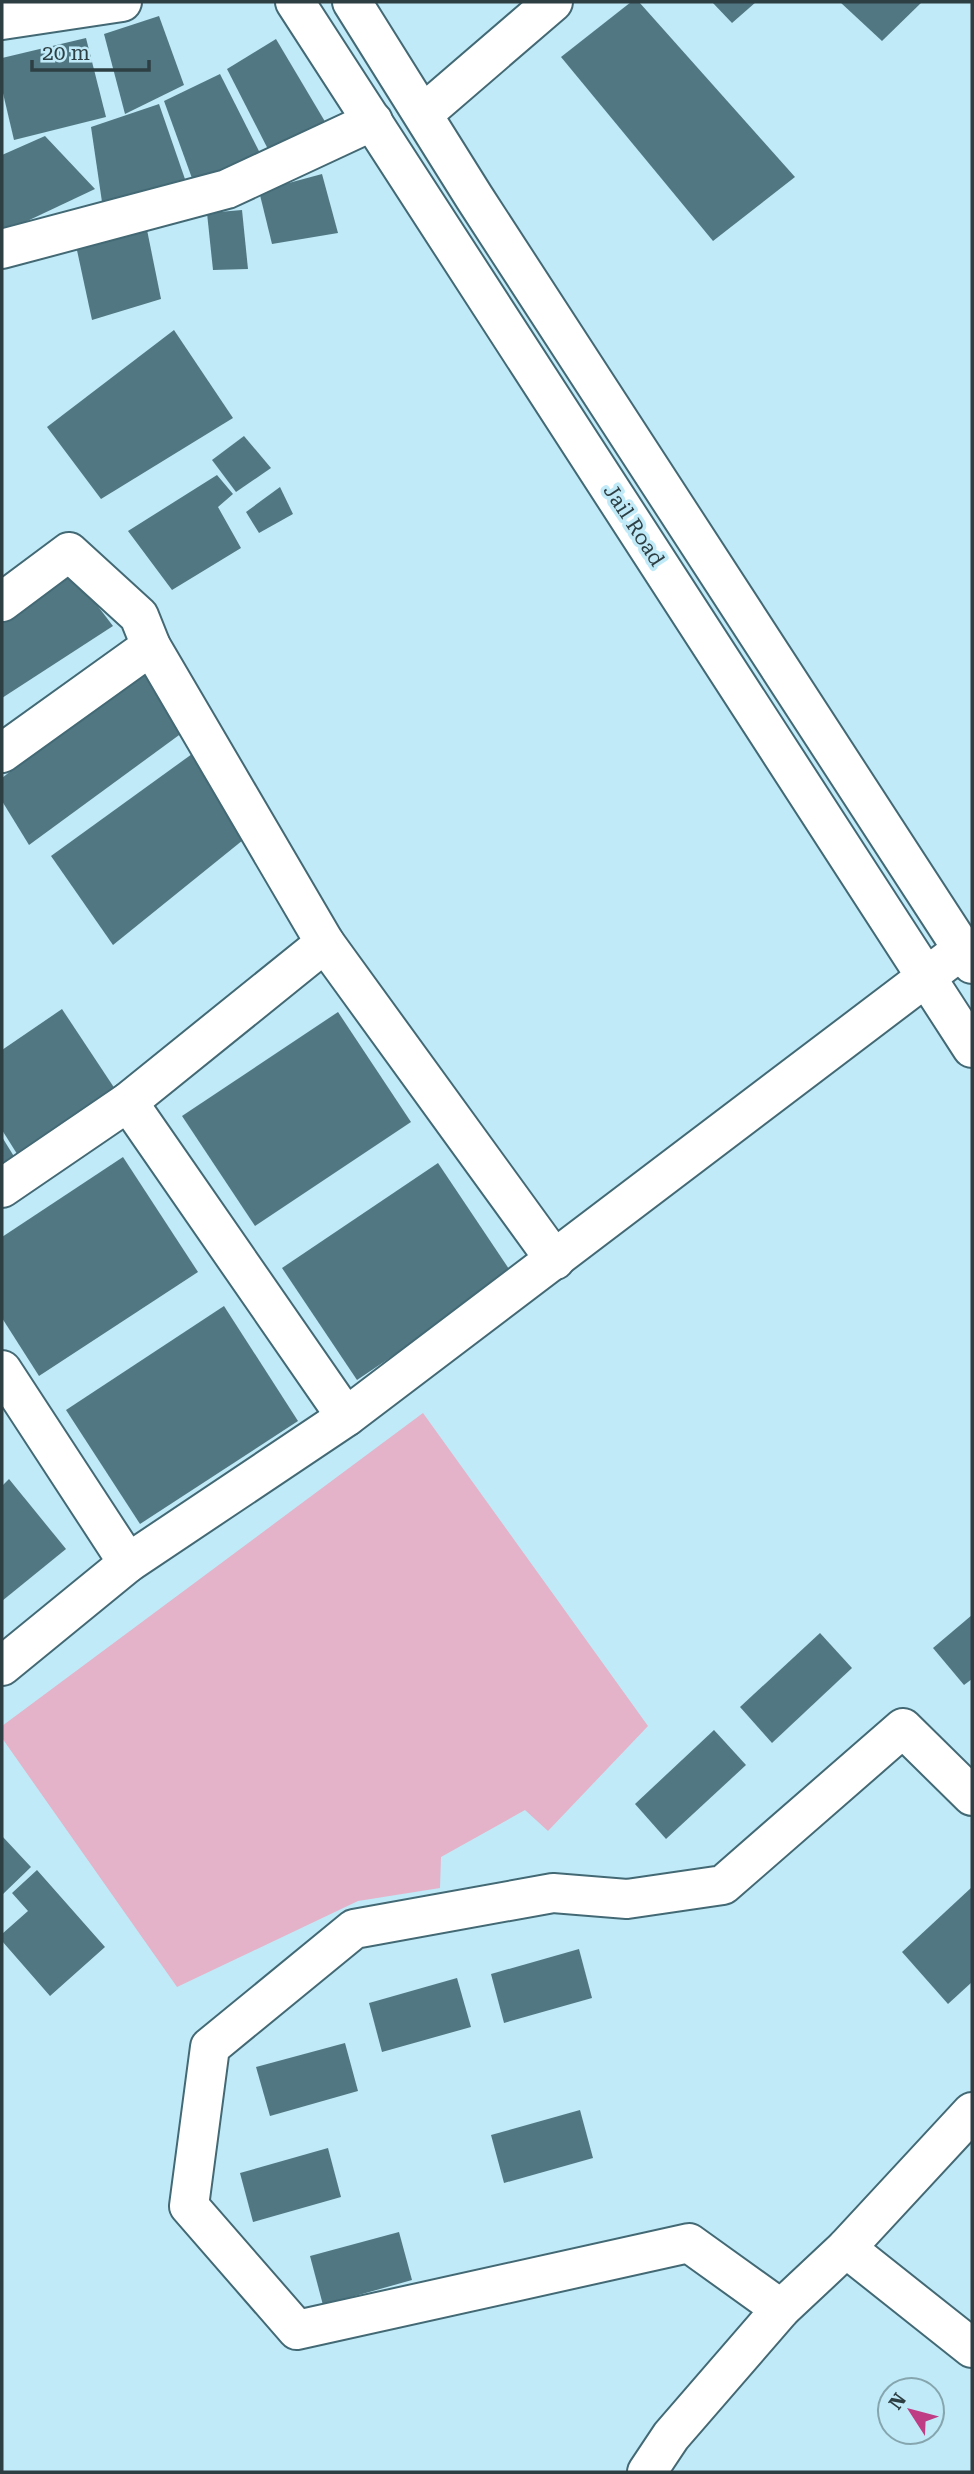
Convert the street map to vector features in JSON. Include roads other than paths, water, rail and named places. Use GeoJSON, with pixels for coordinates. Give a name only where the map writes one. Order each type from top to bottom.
{"type":"FeatureCollection","features":[{"type":"Feature","properties":{"kind":"street"},"geometry":{"type":"LineString","coordinates":[[2,20],[122,2]]}},
{"type":"Feature","properties":{"kind":"street","name":"Jail Road"},"geometry":{"type":"LineString","coordinates":[[295,2],[972,1048]]}},
{"type":"Feature","properties":{"kind":"street"},"geometry":{"type":"LineString","coordinates":[[2,1666],[128,1563],[346,1417],[926,977],[968,956],[474,197],[352,2]]}},
{"type":"Feature","properties":{"kind":"street"},"geometry":{"type":"LineString","coordinates":[[423,114],[553,2]]}},
{"type":"Feature","properties":{"kind":"street"},"geometry":{"type":"LineString","coordinates":[[2,249],[227,189],[373,121]]}},
{"type":"Feature","properties":{"kind":"street"},"geometry":{"type":"LineString","coordinates":[[2,602],[69,552],[139,616],[151,646],[325,943],[555,1260]]}},
{"type":"Feature","properties":{"kind":"street"},"geometry":{"type":"LineString","coordinates":[[2,753],[151,646]]}},
{"type":"Feature","properties":{"kind":"street"},"geometry":{"type":"LineString","coordinates":[[2,1188],[128,1102],[325,943]]}},
{"type":"Feature","properties":{"kind":"street"},"geometry":{"type":"LineString","coordinates":[[128,1102],[346,1417]]}},
{"type":"Feature","properties":{"kind":"street"},"geometry":{"type":"LineString","coordinates":[[2,1370],[128,1563]]}},
{"type":"Feature","properties":{"kind":"street"},"geometry":{"type":"LineString","coordinates":[[781,2309],[689,2243],[297,2330],[189,2206],[210,2047],[354,1929],[552,1893],[627,1899],[723,1885],[903,1728],[972,1796]]}},
{"type":"Feature","properties":{"kind":"street"},"geometry":{"type":"LineString","coordinates":[[647,2472],[671,2436],[781,2309],[846,2248],[972,2112]]}},
{"type":"Feature","properties":{"kind":"street"},"geometry":{"type":"LineString","coordinates":[[846,2248],[972,2348]]}}]}
